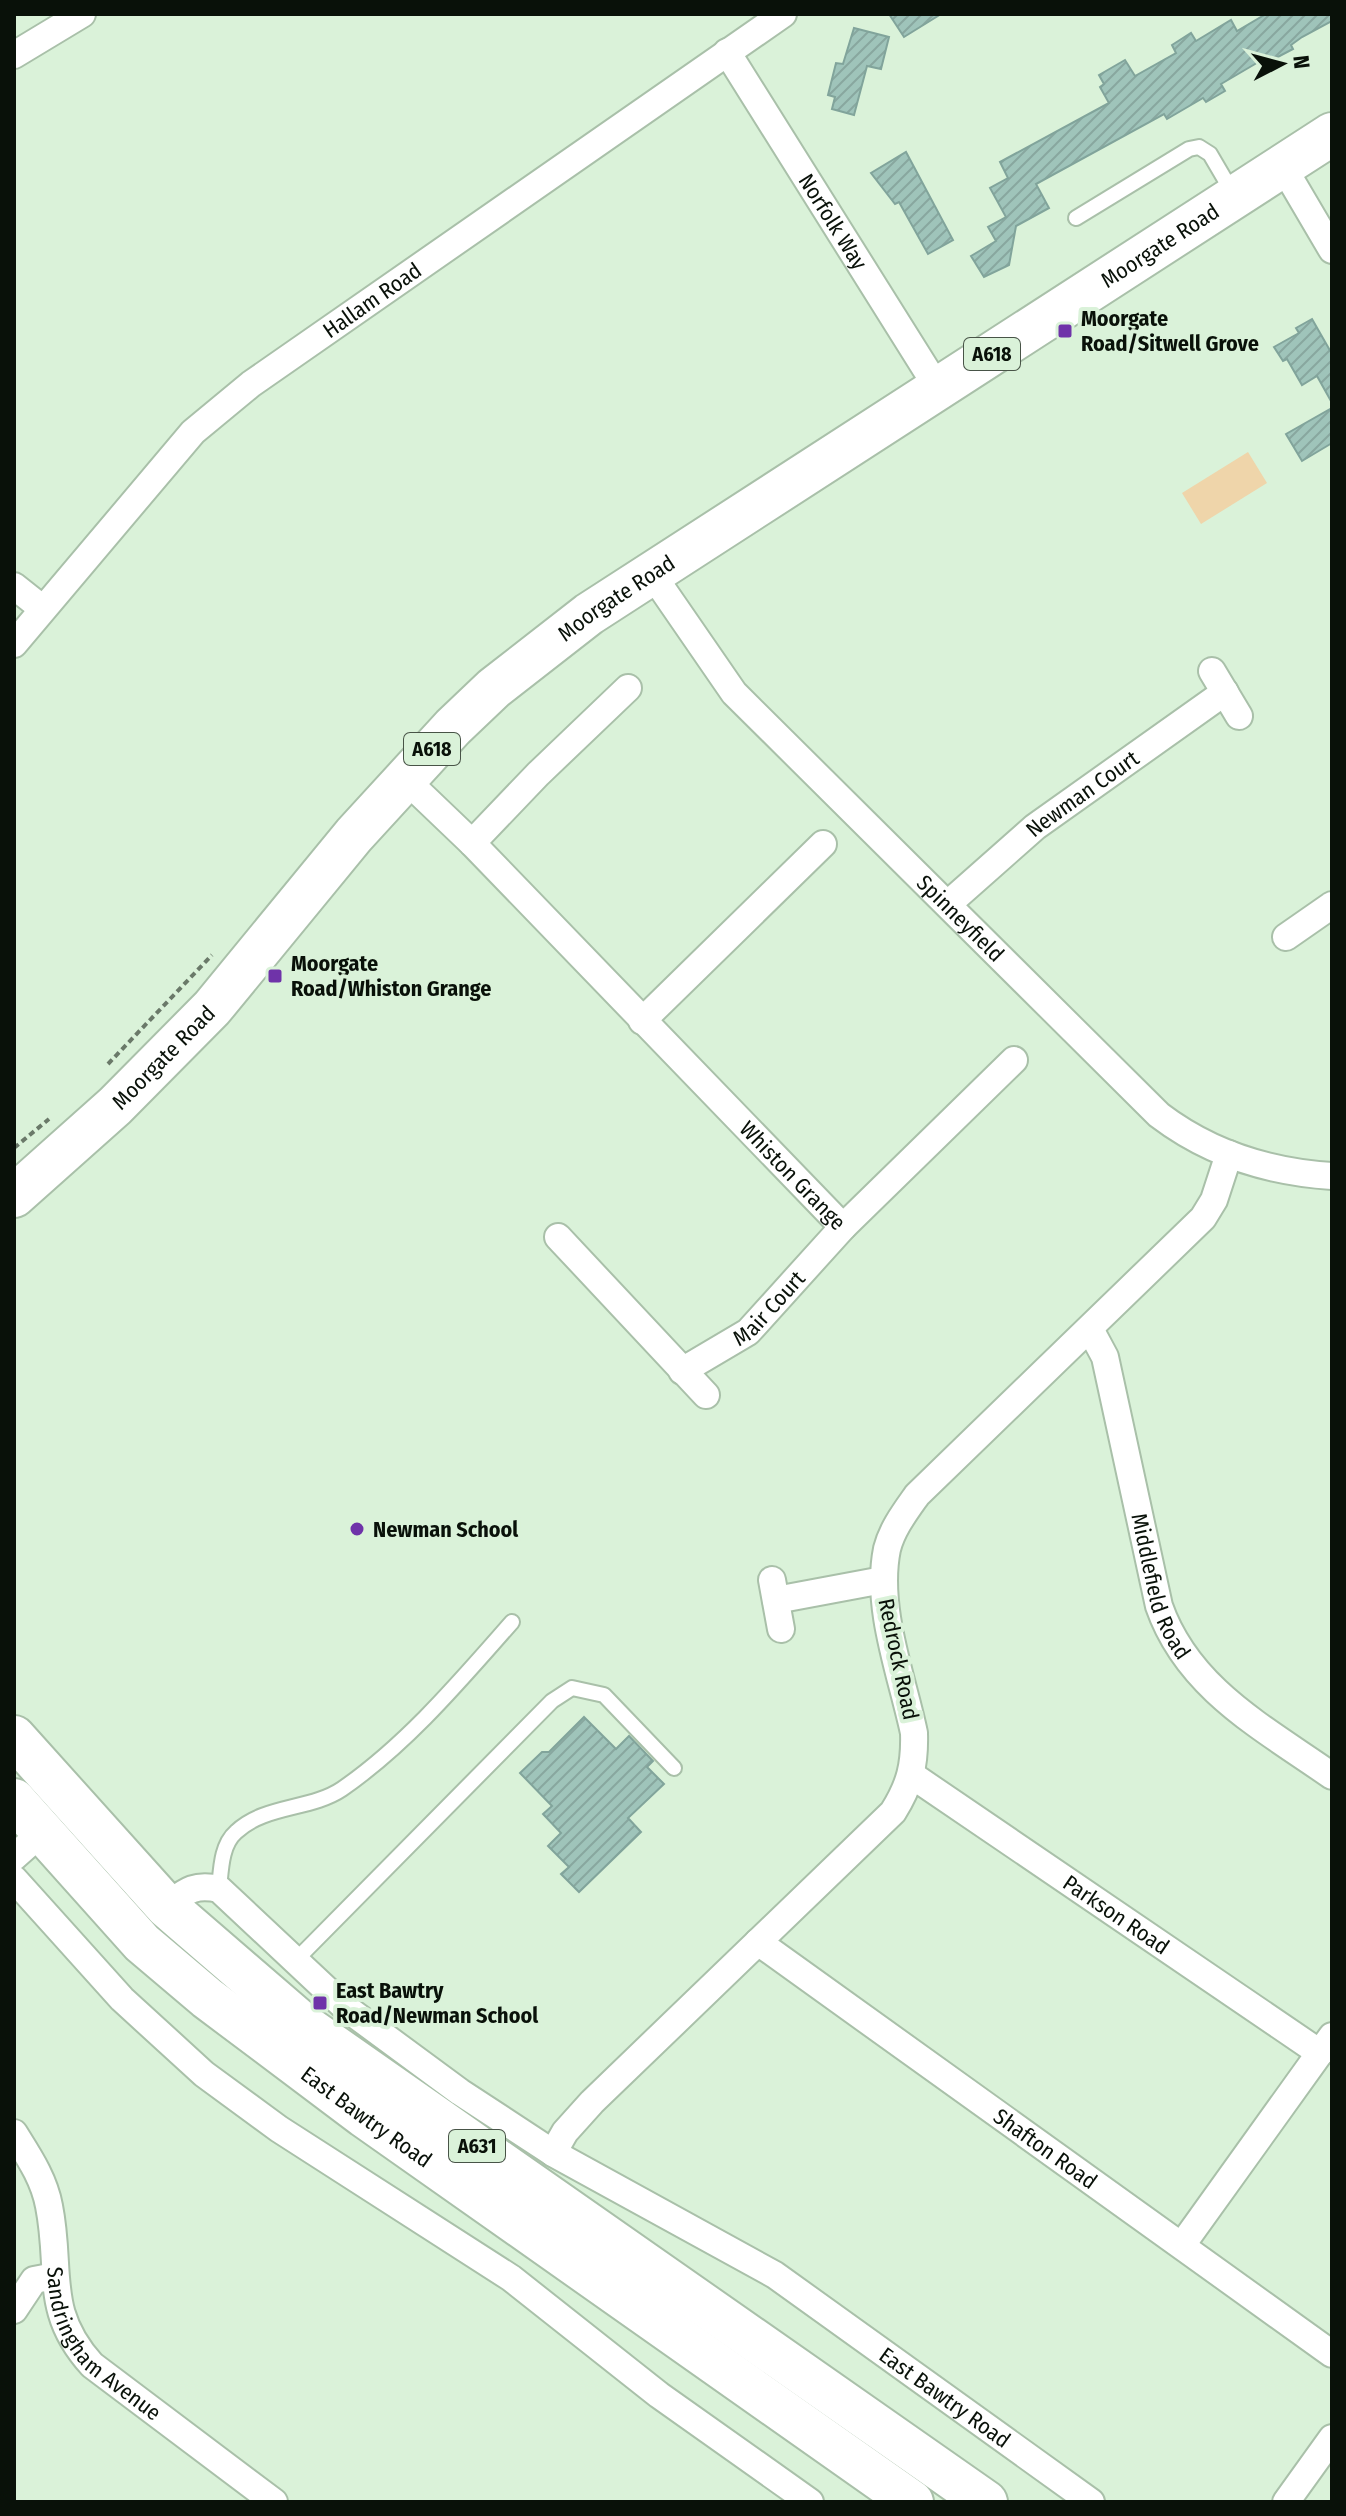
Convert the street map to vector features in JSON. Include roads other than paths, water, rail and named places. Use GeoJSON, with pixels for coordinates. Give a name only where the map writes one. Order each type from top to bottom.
{"type":"FeatureCollection","features":[{"type":"Feature","properties":{"kind":"main road","name":"Moorgate Road"},"geometry":{"type":"LineString","coordinates":[[14,1196],[115,1106],[212,1008],[404,778],[494,688],[531,658],[589,614],[1332,134]]}},
{"type":"Feature","properties":{"kind":"main road","name":"East Bawtry Road"},"geometry":{"type":"LineString","coordinates":[[14,1737],[166,1906],[305,2026],[986,2502]]}},
{"type":"Feature","properties":{"kind":"main road","name":"East Bawtry Road"},"geometry":{"type":"LineString","coordinates":[[14,1800],[28,1845],[207,1998],[364,2116],[912,2502]]}},
{"type":"Feature","properties":{"kind":"street"},"geometry":{"type":"LineString","coordinates":[[14,55],[82,14]]}},
{"type":"Feature","properties":{"kind":"street","name":"Hallam Road"},"geometry":{"type":"LineString","coordinates":[[14,644],[193,432],[251,384],[783,14]]}},
{"type":"Feature","properties":{"kind":"street","name":"Norfolk Way"},"geometry":{"type":"LineString","coordinates":[[727,52],[939,390]]}},
{"type":"Feature","properties":{"kind":"street"},"geometry":{"type":"LineString","coordinates":[[1282,165],[1332,250]]}},
{"type":"Feature","properties":{"kind":"street","name":"Spinneyfield"},"geometry":{"type":"LineString","coordinates":[[652,574],[734,693],[1135,1094],[1182,1132],[1229,1154],[1280,1169],[1332,1176]]}},
{"type":"Feature","properties":{"kind":"street"},"geometry":{"type":"LineString","coordinates":[[14,586],[43,609]]}},
{"type":"Feature","properties":{"kind":"street","name":"Newman Court"},"geometry":{"type":"LineString","coordinates":[[948,904],[1035,827],[1219,682],[1239,716]]}},
{"type":"Feature","properties":{"kind":"street"},"geometry":{"type":"LineString","coordinates":[[472,843],[538,774],[628,688]]}},
{"type":"Feature","properties":{"kind":"street","name":"Whiston Grange"},"geometry":{"type":"LineString","coordinates":[[404,778],[472,843],[843,1227],[1014,1060]]}},
{"type":"Feature","properties":{"kind":"street"},"geometry":{"type":"LineString","coordinates":[[642,1021],[823,844]]}},
{"type":"Feature","properties":{"kind":"street"},"geometry":{"type":"LineString","coordinates":[[1286,937],[1332,905]]}},
{"type":"Feature","properties":{"kind":"street","name":"Redrock Road"},"geometry":{"type":"LineString","coordinates":[[553,2153],[565,2132],[592,2102],[893,1812],[913,1776],[914,1733],[883,1580],[888,1546],[900,1518],[917,1495],[1203,1218],[1214,1200],[1229,1154]]}},
{"type":"Feature","properties":{"kind":"street","name":"Mair Court"},"geometry":{"type":"LineString","coordinates":[[682,1371],[748,1332],[843,1227]]}},
{"type":"Feature","properties":{"kind":"street"},"geometry":{"type":"LineString","coordinates":[[558,1237],[706,1395]]}},
{"type":"Feature","properties":{"kind":"street","name":"Middlefield Road"},"geometry":{"type":"LineString","coordinates":[[1090,1329],[1105,1357],[1159,1606],[1169,1634],[1215,1694],[1332,1776]]}},
{"type":"Feature","properties":{"kind":"street"},"geometry":{"type":"LineString","coordinates":[[781,1629],[774,1590],[883,1580]]}},
{"type":"Feature","properties":{"kind":"street","name":"Parkson Road"},"geometry":{"type":"LineString","coordinates":[[913,1776],[1326,2044]]}},
{"type":"Feature","properties":{"kind":"street"},"geometry":{"type":"LineString","coordinates":[[14,1879],[122,1999],[204,2074],[279,2129],[511,2278],[659,2395],[810,2502]]}},
{"type":"Feature","properties":{"kind":"street"},"geometry":{"type":"LineString","coordinates":[[166,1906],[187,1889],[201,1885],[219,1889]]}},
{"type":"Feature","properties":{"kind":"street","name":"East Bawtry Road"},"geometry":{"type":"LineString","coordinates":[[219,1889],[346,2008],[460,2092],[553,2153],[775,2275],[1091,2502]]}},
{"type":"Feature","properties":{"kind":"street","name":"Shafton Road"},"geometry":{"type":"LineString","coordinates":[[758,1942],[1332,2354]]}},
{"type":"Feature","properties":{"kind":"street"},"geometry":{"type":"LineString","coordinates":[[1182,2245],[1326,2044]]}},
{"type":"Feature","properties":{"kind":"street","name":"Sandringham Avenue"},"geometry":{"type":"LineString","coordinates":[[14,2133],[45,2188],[59,2313],[73,2344],[92,2365],[274,2502]]}},
{"type":"Feature","properties":{"kind":"street"},"geometry":{"type":"LineString","coordinates":[[14,2310],[34,2280],[55,2276]]}},
{"type":"Feature","properties":{"kind":"street","name":"East Bawtry Road"},"geometry":{"type":"LineString","coordinates":[[867,2419],[962,2502]]}},
{"type":"Feature","properties":{"kind":"street"},"geometry":{"type":"LineString","coordinates":[[1286,2502],[1332,2438]]}},
{"type":"Feature","properties":{"kind":"lane"},"geometry":{"type":"LineString","coordinates":[[1076,218],[1189,149],[1199,147],[1210,154],[1234,196]]}},
{"type":"Feature","properties":{"kind":"lane"},"geometry":{"type":"LineString","coordinates":[[219,1889],[224,1853],[233,1834],[263,1817],[341,1790],[403,1739],[458,1684],[512,1622]]}},
{"type":"Feature","properties":{"kind":"lane"},"geometry":{"type":"LineString","coordinates":[[296,1960],[542,1711],[572,1688],[604,1695],[674,1768]]}},
{"type":"Feature","properties":{"kind":"place","name":"Moorgate Road/Sitwell Grove"},"geometry":{"type":"Point","coordinates":[1065,331]}},
{"type":"Feature","properties":{"kind":"place","name":"Moorgate Road/Whiston Grange"},"geometry":{"type":"Point","coordinates":[275,976]}},
{"type":"Feature","properties":{"kind":"place","name":"Newman School"},"geometry":{"type":"Point","coordinates":[357,1529]}},
{"type":"Feature","properties":{"kind":"place","name":"East Bawtry Road/Newman School"},"geometry":{"type":"Point","coordinates":[320,2003]}}]}
